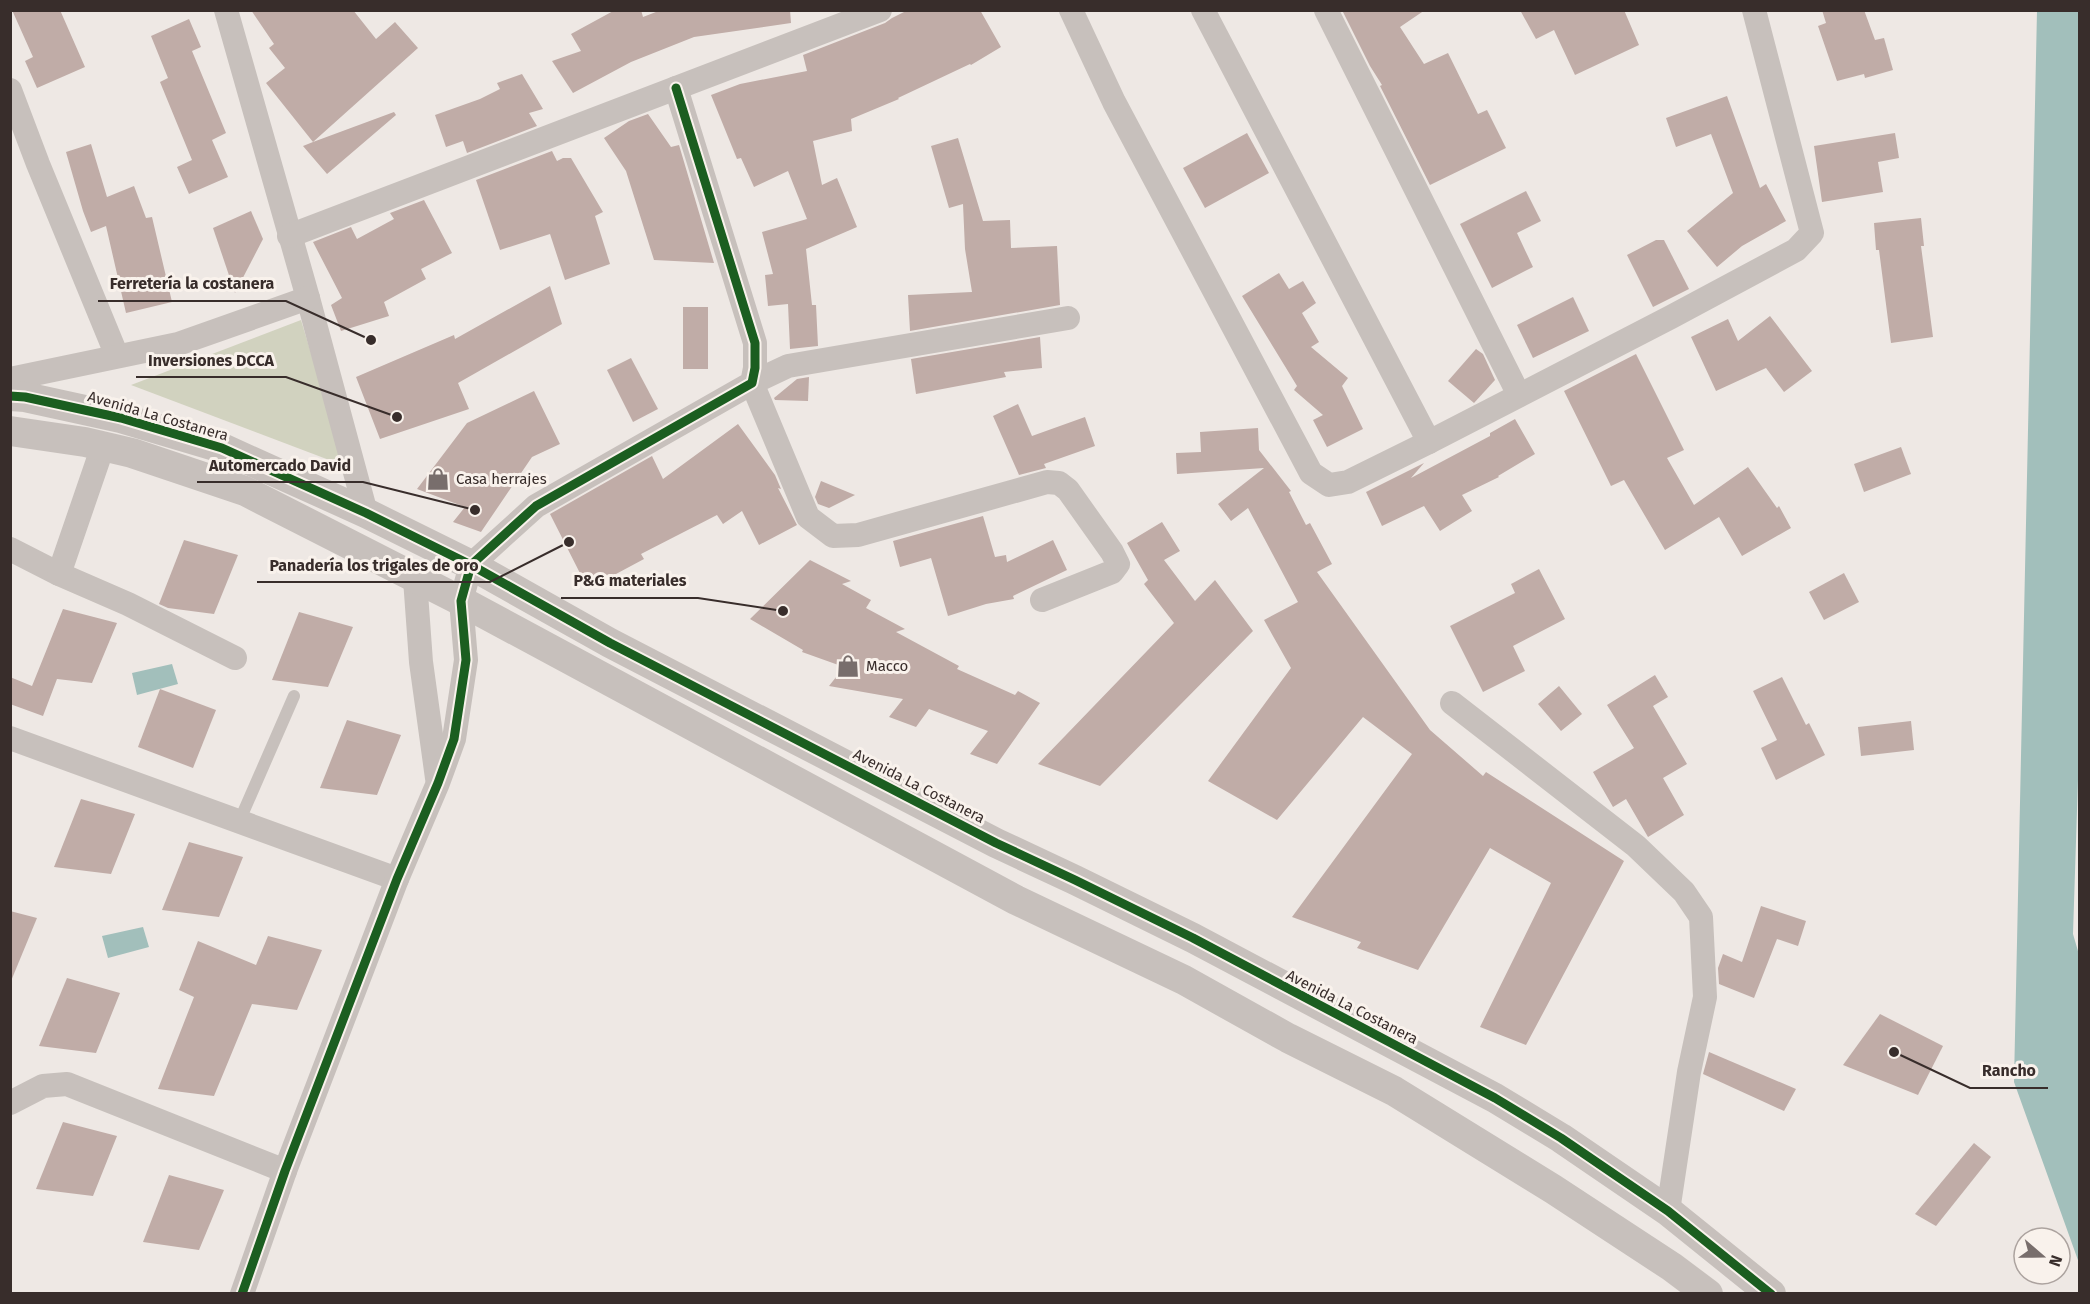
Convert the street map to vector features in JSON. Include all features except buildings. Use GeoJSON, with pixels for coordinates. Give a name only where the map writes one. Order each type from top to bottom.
{"type":"FeatureCollection","features":[{"type":"Feature","properties":{"kind":"street"},"geometry":{"type":"LineString","coordinates":[[226,10],[366,513]]}},
{"type":"Feature","properties":{"kind":"street"},"geometry":{"type":"LineString","coordinates":[[289,236],[880,10]]}},
{"type":"Feature","properties":{"kind":"street"},"geometry":{"type":"LineString","coordinates":[[1071,10],[1114,102],[1311,473],[1329,485],[1348,482],[1671,317],[1796,250],[1812,233],[1755,10]]}},
{"type":"Feature","properties":{"kind":"street"},"geometry":{"type":"LineString","coordinates":[[1203,10],[1429,442]]}},
{"type":"Feature","properties":{"kind":"street"},"geometry":{"type":"LineString","coordinates":[[1326,10],[1520,395]]}},
{"type":"Feature","properties":{"kind":"street"},"geometry":{"type":"LineString","coordinates":[[676,88],[754,343],[755,368],[752,383],[808,517],[833,536],[858,536],[1047,482],[1059,483],[1068,490],[1118,564],[1112,572],[1041,600]]}},
{"type":"Feature","properties":{"kind":"street"},"geometry":{"type":"LineString","coordinates":[[10,90],[117,356]]}},
{"type":"Feature","properties":{"kind":"street"},"geometry":{"type":"LineString","coordinates":[[10,379],[178,344],[308,298]]}},
{"type":"Feature","properties":{"kind":"street"},"geometry":{"type":"LineString","coordinates":[[242,1293],[285,1171],[397,879],[454,739],[466,660],[461,601],[471,565],[536,506],[752,383],[788,366],[1068,318]]}},
{"type":"Feature","properties":{"kind":"street","name":"Avenida La Costanera"},"geometry":{"type":"LineString","coordinates":[[10,396],[25,397],[121,418],[222,448],[366,513],[471,565],[621,648],[996,843],[1192,938],[1496,1098],[1561,1138],[1668,1211],[1771,1293]]}},
{"type":"Feature","properties":{"kind":"street"},"geometry":{"type":"LineString","coordinates":[[10,431],[132,453],[245,492],[461,601],[1016,900],[1184,980],[1288,1038],[1394,1091],[1544,1183],[1708,1293]]}},
{"type":"Feature","properties":{"kind":"street"},"geometry":{"type":"LineString","coordinates":[[59,574],[103,446]]}},
{"type":"Feature","properties":{"kind":"street"},"geometry":{"type":"LineString","coordinates":[[10,549],[59,574],[128,604],[235,658]]}},
{"type":"Feature","properties":{"kind":"street"},"geometry":{"type":"LineString","coordinates":[[415,579],[421,662],[438,783]]}},
{"type":"Feature","properties":{"kind":"street"},"geometry":{"type":"LineString","coordinates":[[1452,703],[1636,846],[1684,892],[1701,917],[1705,997],[1689,1072],[1668,1211]]}},
{"type":"Feature","properties":{"kind":"street"},"geometry":{"type":"LineString","coordinates":[[10,738],[397,879]]}},
{"type":"Feature","properties":{"kind":"street"},"geometry":{"type":"LineString","coordinates":[[10,1102],[43,1086],[67,1084],[285,1171]]}},
{"type":"Feature","properties":{"kind":"lane"},"geometry":{"type":"LineString","coordinates":[[239,822],[294,696]]}},
{"type":"Feature","properties":{"kind":"green space"},"geometry":{"type":"Polygon","coordinates":[[[301,320],[345,466],[131,385],[301,320]]]}},
{"type":"Feature","properties":{"kind":"water"},"geometry":{"type":"Polygon","coordinates":[[[2037,11],[2080,11],[2080,718],[2073,934],[2080,958],[2079,1263],[2072,1244],[2072,1226],[2066,1226],[2014,1082],[2037,11]]]}},
{"type":"Feature","properties":{"kind":"water"},"geometry":{"type":"Polygon","coordinates":[[[172,664],[178,684],[137,695],[132,673],[172,664]]]}},
{"type":"Feature","properties":{"kind":"water"},"geometry":{"type":"Polygon","coordinates":[[[143,927],[149,947],[108,958],[102,936],[143,927]]]}},
{"type":"Feature","properties":{"kind":"cycle path"},"geometry":{"type":"LineString","coordinates":[[242,1294],[285,1171],[397,879],[454,739],[466,660],[461,601],[471,565],[536,506],[752,383],[755,368],[755,343],[676,88]]}},
{"type":"Feature","properties":{"kind":"cycle path"},"geometry":{"type":"LineString","coordinates":[[10,396],[25,397],[121,418],[222,448],[366,513],[471,565],[610,643],[996,843],[1193,938],[1495,1098],[1561,1138],[1668,1211],[1771,1294]]}},
{"type":"Feature","properties":{"kind":"place","name":"Ferretería la costanera"},"geometry":{"type":"Point","coordinates":[371,340]}},
{"type":"Feature","properties":{"kind":"place","name":"Inversiones DCCA"},"geometry":{"type":"Point","coordinates":[397,417]}},
{"type":"Feature","properties":{"kind":"place","name":"Casa herrajes"},"geometry":{"type":"Point","coordinates":[438,479]}},
{"type":"Feature","properties":{"kind":"place","name":"Automercado David"},"geometry":{"type":"Point","coordinates":[475,510]}},
{"type":"Feature","properties":{"kind":"place","name":"Panadería los trigales de oro"},"geometry":{"type":"Point","coordinates":[569,542]}},
{"type":"Feature","properties":{"kind":"place","name":"P&G materiales"},"geometry":{"type":"Point","coordinates":[783,611]}},
{"type":"Feature","properties":{"kind":"place","name":"Macco"},"geometry":{"type":"Point","coordinates":[848,666]}},
{"type":"Feature","properties":{"kind":"place","name":"Rancho"},"geometry":{"type":"Point","coordinates":[1894,1052]}}]}
